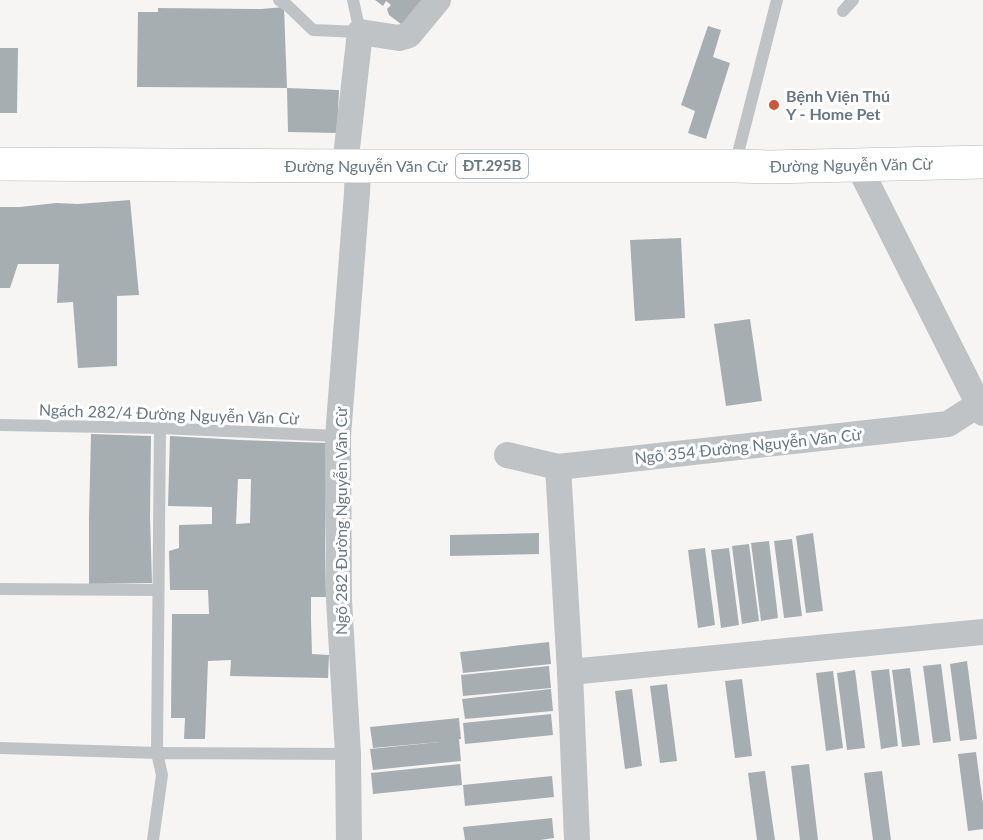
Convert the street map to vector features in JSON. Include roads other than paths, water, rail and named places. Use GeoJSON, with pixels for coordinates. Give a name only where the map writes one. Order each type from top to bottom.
{"type":"FeatureCollection","features":[{"type":"Feature","properties":{"kind":"main road","name":"Đường Nguyễn Văn Cừ"},"geometry":{"type":"LineString","coordinates":[[0,164],[770,167],[983,162]]}},
{"type":"Feature","properties":{"kind":"street"},"geometry":{"type":"LineString","coordinates":[[360,32],[399,38],[409,35],[438,0]]}},
{"type":"Feature","properties":{"kind":"street","name":"Ngõ 282 Đường Nguyễn Văn Cừ"},"geometry":{"type":"LineString","coordinates":[[349,840],[348,754],[339,600],[338,436],[357,193],[352,166],[360,32]]}},
{"type":"Feature","properties":{"kind":"street"},"geometry":{"type":"LineString","coordinates":[[858,165],[982,406]]}},
{"type":"Feature","properties":{"kind":"street","name":"Ngõ 354 Đường Nguyễn Văn Cừ"},"geometry":{"type":"LineString","coordinates":[[507,455],[558,467],[948,424],[982,406]]}},
{"type":"Feature","properties":{"kind":"street"},"geometry":{"type":"LineString","coordinates":[[558,467],[577,840]]}},
{"type":"Feature","properties":{"kind":"street"},"geometry":{"type":"LineString","coordinates":[[570,672],[983,632]]}},
{"type":"Feature","properties":{"kind":"lane"},"geometry":{"type":"LineString","coordinates":[[279,0],[313,30],[360,32],[353,0]]}},
{"type":"Feature","properties":{"kind":"lane"},"geometry":{"type":"LineString","coordinates":[[734,166],[777,0]]}},
{"type":"Feature","properties":{"kind":"lane"},"geometry":{"type":"LineString","coordinates":[[843,11],[853,0]]}},
{"type":"Feature","properties":{"kind":"lane","name":"Ngách 282/4 Đường Nguyễn Văn Cừ"},"geometry":{"type":"LineString","coordinates":[[0,425],[160,428],[338,436]]}},
{"type":"Feature","properties":{"kind":"lane"},"geometry":{"type":"LineString","coordinates":[[153,840],[162,775],[157,753],[160,428]]}},
{"type":"Feature","properties":{"kind":"lane"},"geometry":{"type":"LineString","coordinates":[[0,590],[158,590]]}},
{"type":"Feature","properties":{"kind":"lane"},"geometry":{"type":"LineString","coordinates":[[0,748],[157,753],[348,754]]}},
{"type":"Feature","properties":{"kind":"place","name":"Bệnh Viện Thú Y - Home Pet"},"geometry":{"type":"Point","coordinates":[774,105]}}]}
